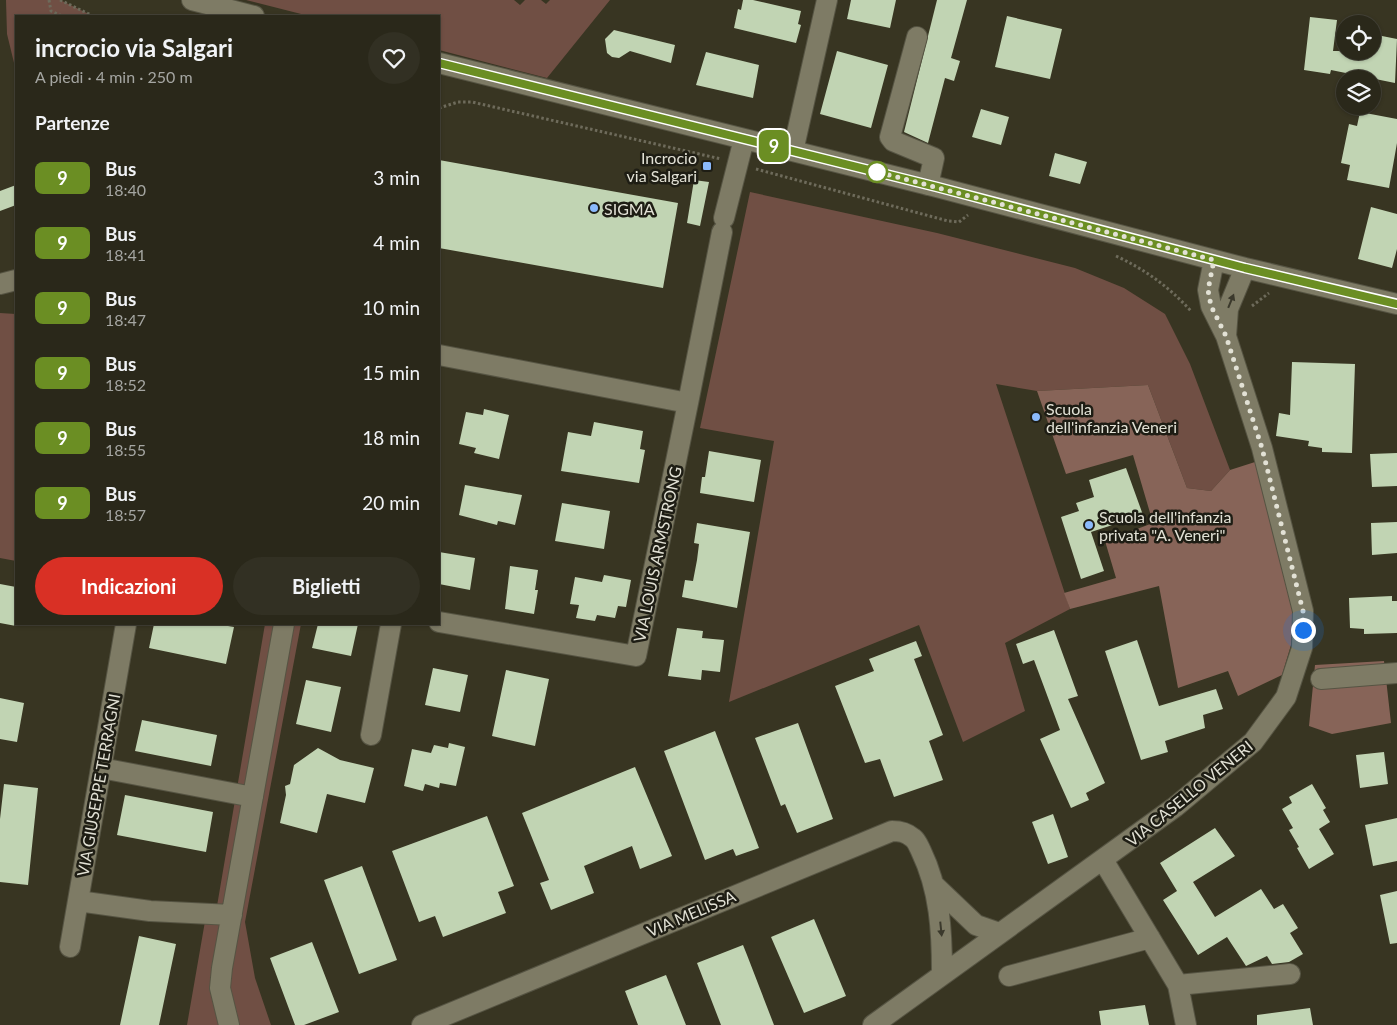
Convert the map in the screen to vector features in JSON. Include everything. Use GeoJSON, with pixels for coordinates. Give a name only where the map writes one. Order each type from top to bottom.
{"type":"FeatureCollection","features":[{"type":"Feature","properties":{"kind":"street"},"geometry":{"type":"LineString","coordinates":[[192,0],[250,15]]}},
{"type":"Feature","properties":{"kind":"street"},"geometry":{"type":"LineString","coordinates":[[793,151],[827,0]]}},
{"type":"Feature","properties":{"kind":"street"},"geometry":{"type":"LineString","coordinates":[[917,37],[890,137],[893,141],[934,158],[928,184]]}},
{"type":"Feature","properties":{"kind":"street"},"geometry":{"type":"LineString","coordinates":[[440,63],[928,184],[1245,268],[1397,304]]}},
{"type":"Feature","properties":{"kind":"street","name":"VIA LOUIS ARMSTRONG"},"geometry":{"type":"LineString","coordinates":[[440,622],[636,656],[723,225],[736,164],[744,139]]}},
{"type":"Feature","properties":{"kind":"street","name":"VIA CASELLO VENERI"},"geometry":{"type":"LineString","coordinates":[[873,1025],[1176,807],[1253,742],[1286,697],[1302,648],[1303,611],[1262,448],[1226,336],[1211,306],[1210,277],[1214,260]]}},
{"type":"Feature","properties":{"kind":"street","name":"VIA CASELLO VENERI"},"geometry":{"type":"LineString","coordinates":[[1226,336],[1228,309],[1245,268]]}},
{"type":"Feature","properties":{"kind":"street"},"geometry":{"type":"LineString","coordinates":[[0,284],[15,280]]}},
{"type":"Feature","properties":{"kind":"street"},"geometry":{"type":"LineString","coordinates":[[440,361],[688,403]]}},
{"type":"Feature","properties":{"kind":"street","name":"VIA GIUSEPPE TERRAGNI"},"geometry":{"type":"LineString","coordinates":[[70,947],[126,625]]}},
{"type":"Feature","properties":{"kind":"street"},"geometry":{"type":"LineString","coordinates":[[229,1025],[220,988],[284,625]]}},
{"type":"Feature","properties":{"kind":"street"},"geometry":{"type":"LineString","coordinates":[[371,735],[391,625]]}},
{"type":"Feature","properties":{"kind":"street"},"geometry":{"type":"LineString","coordinates":[[1322,679],[1397,673]]}},
{"type":"Feature","properties":{"kind":"street"},"geometry":{"type":"LineString","coordinates":[[102,768],[253,797]]}},
{"type":"Feature","properties":{"kind":"street","name":"VIA MELISSA"},"geometry":{"type":"LineString","coordinates":[[422,1025],[892,831],[903,831],[915,839],[934,885],[941,928],[942,974]]}},
{"type":"Feature","properties":{"kind":"street"},"geometry":{"type":"LineString","coordinates":[[1103,860],[1178,985],[1186,1025]]}},
{"type":"Feature","properties":{"kind":"street","name":"VIA MELISSA"},"geometry":{"type":"LineString","coordinates":[[934,885],[976,925],[999,933]]}},
{"type":"Feature","properties":{"kind":"street"},"geometry":{"type":"LineString","coordinates":[[78,901],[150,911],[232,915]]}},
{"type":"Feature","properties":{"kind":"street"},"geometry":{"type":"LineString","coordinates":[[1009,976],[1150,938]]}},
{"type":"Feature","properties":{"kind":"street"},"geometry":{"type":"LineString","coordinates":[[1178,985],[1290,974]]}},
{"type":"Feature","properties":{"kind":"path"},"geometry":{"type":"LineString","coordinates":[[49,0],[51,11],[60,15]]}},
{"type":"Feature","properties":{"kind":"path"},"geometry":{"type":"LineString","coordinates":[[60,0],[91,15]]}},
{"type":"Feature","properties":{"kind":"path"},"geometry":{"type":"LineString","coordinates":[[440,108],[458,102],[472,102],[713,156],[736,164],[948,221],[959,222],[971,213]]}},
{"type":"Feature","properties":{"kind":"path"},"geometry":{"type":"LineString","coordinates":[[1113,254],[1136,265],[1171,290],[1195,315]]}},
{"type":"Feature","properties":{"kind":"path"},"geometry":{"type":"LineString","coordinates":[[1248,310],[1268,293],[1278,292]]}},
{"type":"Feature","properties":{"kind":"shaded area"},"geometry":{"type":"Polygon","coordinates":[[[6,0],[60,0],[91,15],[15,15],[15,67],[7,34],[6,0]]]}},
{"type":"Feature","properties":{"kind":"shaded area"},"geometry":{"type":"Polygon","coordinates":[[[246,0],[514,0],[520,5],[525,0],[541,0],[546,4],[550,0],[610,0],[547,78],[440,50],[440,15],[305,15],[246,0]]]}},
{"type":"Feature","properties":{"kind":"shaded area"},"geometry":{"type":"Polygon","coordinates":[[[750,192],[937,233],[1075,268],[1124,288],[1165,314],[1190,364],[1230,470],[1211,491],[1187,488],[1148,385],[1037,391],[996,384],[1070,609],[1005,643],[1025,711],[963,742],[919,625],[729,702],[774,441],[700,428],[750,192]]]}},
{"type":"Feature","properties":{"kind":"shaded area"},"geometry":{"type":"Polygon","coordinates":[[[0,313],[15,314],[15,561],[0,558],[0,313]]]}},
{"type":"Feature","properties":{"kind":"shaded area"},"geometry":{"type":"Polygon","coordinates":[[[1148,385],[1187,488],[1211,491],[1230,470],[1255,462],[1294,611],[1291,645],[1282,675],[1238,696],[1228,671],[1178,688],[1159,586],[1070,609],[1064,593],[1116,578],[1105,541],[1153,523],[1133,455],[1066,474],[1037,391],[1148,385]]]}},
{"type":"Feature","properties":{"kind":"shaded area"},"geometry":{"type":"Polygon","coordinates":[[[265,625],[301,625],[245,922],[255,978],[271,1025],[187,1025],[208,904],[217,906],[265,625]]]}},
{"type":"Feature","properties":{"kind":"shaded area"},"geometry":{"type":"Polygon","coordinates":[[[1384,661],[1391,723],[1332,734],[1309,726],[1315,665],[1384,661]]]}},
{"type":"Feature","properties":{"kind":"building"},"geometry":{"type":"Polygon","coordinates":[[[743,0],[753,0],[801,11],[798,24],[801,25],[796,43],[734,28],[738,9],[741,10],[743,0]]]}},
{"type":"Feature","properties":{"kind":"building"},"geometry":{"type":"Polygon","coordinates":[[[851,0],[896,0],[890,28],[847,19],[851,0]]]}},
{"type":"Feature","properties":{"kind":"building"},"geometry":{"type":"Polygon","coordinates":[[[937,0],[967,0],[951,58],[960,61],[954,81],[945,78],[928,143],[904,132],[937,0]]]}},
{"type":"Feature","properties":{"kind":"building"},"geometry":{"type":"Polygon","coordinates":[[[1007,16],[1062,29],[1050,79],[995,67],[1007,16]]]}},
{"type":"Feature","properties":{"kind":"building"},"geometry":{"type":"Polygon","coordinates":[[[1310,17],[1336,20],[1333,51],[1336,51],[1336,60],[1381,60],[1381,36],[1397,39],[1395,83],[1381,80],[1381,70],[1331,70],[1330,74],[1304,70],[1310,17]]]}},
{"type":"Feature","properties":{"kind":"building"},"geometry":{"type":"Polygon","coordinates":[[[614,30],[675,45],[671,63],[630,51],[619,58],[612,57],[607,53],[605,39],[614,30]]]}},
{"type":"Feature","properties":{"kind":"building"},"geometry":{"type":"Polygon","coordinates":[[[837,51],[888,65],[871,128],[820,114],[837,51]]]}},
{"type":"Feature","properties":{"kind":"building"},"geometry":{"type":"Polygon","coordinates":[[[706,52],[759,65],[753,98],[696,85],[706,52]]]}},
{"type":"Feature","properties":{"kind":"building"},"geometry":{"type":"Polygon","coordinates":[[[981,109],[1009,117],[1001,145],[972,137],[981,109]]]}},
{"type":"Feature","properties":{"kind":"building"},"geometry":{"type":"Polygon","coordinates":[[[1359,115],[1376,115],[1397,119],[1397,143],[1389,188],[1347,180],[1350,165],[1341,163],[1349,124],[1357,126],[1359,115]]]}},
{"type":"Feature","properties":{"kind":"building"},"geometry":{"type":"Polygon","coordinates":[[[1055,153],[1087,162],[1080,184],[1049,176],[1055,153]]]}},
{"type":"Feature","properties":{"kind":"building"},"geometry":{"type":"Polygon","coordinates":[[[440,160],[678,203],[663,288],[440,248],[440,160]]]}},
{"type":"Feature","properties":{"kind":"building"},"geometry":{"type":"Polygon","coordinates":[[[694,180],[709,182],[700,226],[687,223],[694,180]]]}},
{"type":"Feature","properties":{"kind":"building"},"geometry":{"type":"Polygon","coordinates":[[[15,185],[15,205],[0,211],[0,191],[15,185]]]}},
{"type":"Feature","properties":{"kind":"building"},"geometry":{"type":"Polygon","coordinates":[[[1371,207],[1397,214],[1397,249],[1392,268],[1358,259],[1371,207]]]}},
{"type":"Feature","properties":{"kind":"building"},"geometry":{"type":"Polygon","coordinates":[[[1292,362],[1355,364],[1352,453],[1322,452],[1322,448],[1308,446],[1309,441],[1276,436],[1279,413],[1290,415],[1292,362]]]}},
{"type":"Feature","properties":{"kind":"building"},"geometry":{"type":"Polygon","coordinates":[[[484,409],[509,415],[499,459],[474,453],[476,448],[459,444],[466,412],[483,415],[484,409]]]}},
{"type":"Feature","properties":{"kind":"building"},"geometry":{"type":"Polygon","coordinates":[[[594,422],[643,431],[640,449],[645,450],[639,483],[561,471],[568,432],[591,436],[594,422]]]}},
{"type":"Feature","properties":{"kind":"building"},"geometry":{"type":"Polygon","coordinates":[[[709,451],[761,460],[754,502],[700,493],[702,477],[705,477],[709,451]]]}},
{"type":"Feature","properties":{"kind":"building"},"geometry":{"type":"Polygon","coordinates":[[[1397,453],[1397,486],[1372,487],[1370,454],[1397,453]]]}},
{"type":"Feature","properties":{"kind":"building","name":"Scuola dell'infanzia privata \"A. Veneri\""},"geometry":{"type":"Polygon","coordinates":[[[1126,468],[1143,515],[1091,532],[1104,571],[1081,579],[1061,517],[1079,511],[1076,503],[1094,497],[1089,480],[1126,468]]]}},
{"type":"Feature","properties":{"kind":"building"},"geometry":{"type":"Polygon","coordinates":[[[465,485],[522,495],[515,525],[498,521],[497,525],[459,515],[465,485]]]}},
{"type":"Feature","properties":{"kind":"building"},"geometry":{"type":"Polygon","coordinates":[[[562,503],[610,511],[604,549],[555,541],[562,503]]]}},
{"type":"Feature","properties":{"kind":"building"},"geometry":{"type":"Polygon","coordinates":[[[1397,522],[1397,553],[1372,555],[1371,523],[1397,522]]]}},
{"type":"Feature","properties":{"kind":"building"},"geometry":{"type":"Polygon","coordinates":[[[697,523],[750,532],[737,608],[682,597],[685,580],[693,581],[699,544],[694,543],[697,523]]]}},
{"type":"Feature","properties":{"kind":"building"},"geometry":{"type":"Polygon","coordinates":[[[440,552],[475,558],[470,590],[440,584],[440,552]]]}},
{"type":"Feature","properties":{"kind":"building"},"geometry":{"type":"Polygon","coordinates":[[[510,566],[538,570],[535,590],[538,590],[534,614],[505,609],[510,566]]]}},
{"type":"Feature","properties":{"kind":"building"},"geometry":{"type":"Polygon","coordinates":[[[604,575],[631,580],[626,607],[618,606],[615,618],[597,615],[595,621],[576,618],[579,605],[570,604],[575,577],[602,582],[604,575]]]}},
{"type":"Feature","properties":{"kind":"building"},"geometry":{"type":"Polygon","coordinates":[[[0,584],[15,587],[16,626],[0,623],[0,584]]]}},
{"type":"Feature","properties":{"kind":"building"},"geometry":{"type":"Polygon","coordinates":[[[1392,596],[1392,601],[1397,601],[1397,633],[1364,634],[1364,629],[1350,628],[1349,598],[1392,596]]]}},
{"type":"Feature","properties":{"kind":"building"},"geometry":{"type":"Polygon","coordinates":[[[154,625],[222,625],[234,627],[226,664],[149,648],[154,625]]]}},
{"type":"Feature","properties":{"kind":"building"},"geometry":{"type":"Polygon","coordinates":[[[318,625],[358,625],[351,656],[312,648],[318,625]]]}},
{"type":"Feature","properties":{"kind":"building"},"geometry":{"type":"Polygon","coordinates":[[[677,628],[703,631],[702,638],[724,640],[720,672],[702,670],[701,680],[668,676],[677,628]]]}},
{"type":"Feature","properties":{"kind":"building"},"geometry":{"type":"Polygon","coordinates":[[[1054,630],[1078,696],[1068,699],[1105,783],[1086,793],[1089,800],[1071,808],[1040,739],[1060,730],[1034,660],[1023,664],[1016,644],[1054,630]]]}},
{"type":"Feature","properties":{"kind":"building"},"geometry":{"type":"Polygon","coordinates":[[[1137,640],[1159,706],[1216,689],[1223,709],[1203,715],[1205,728],[1165,741],[1168,752],[1141,760],[1105,651],[1137,640]]]}},
{"type":"Feature","properties":{"kind":"building"},"geometry":{"type":"Polygon","coordinates":[[[916,641],[922,656],[914,659],[943,735],[929,741],[943,780],[894,797],[880,759],[865,763],[835,686],[874,671],[869,659],[916,641]]]}},
{"type":"Feature","properties":{"kind":"building"},"geometry":{"type":"Polygon","coordinates":[[[433,668],[468,675],[460,712],[425,705],[433,668]]]}},
{"type":"Feature","properties":{"kind":"building"},"geometry":{"type":"Polygon","coordinates":[[[506,670],[549,679],[535,746],[492,736],[506,670]]]}},
{"type":"Feature","properties":{"kind":"building"},"geometry":{"type":"Polygon","coordinates":[[[306,680],[341,687],[331,732],[296,724],[306,680]]]}},
{"type":"Feature","properties":{"kind":"building"},"geometry":{"type":"Polygon","coordinates":[[[0,698],[24,703],[17,742],[0,739],[0,698]]]}},
{"type":"Feature","properties":{"kind":"building"},"geometry":{"type":"Polygon","coordinates":[[[142,720],[217,735],[211,766],[135,751],[142,720]]]}},
{"type":"Feature","properties":{"kind":"building"},"geometry":{"type":"Polygon","coordinates":[[[798,723],[833,819],[797,833],[785,804],[781,806],[755,738],[798,723]]]}},
{"type":"Feature","properties":{"kind":"building"},"geometry":{"type":"Polygon","coordinates":[[[715,731],[759,848],[736,856],[733,849],[705,860],[664,751],[715,731]]]}},
{"type":"Feature","properties":{"kind":"building"},"geometry":{"type":"Polygon","coordinates":[[[449,743],[465,747],[456,786],[440,783],[439,788],[425,784],[423,791],[404,786],[412,749],[431,753],[434,745],[448,748],[449,743]]]}},
{"type":"Feature","properties":{"kind":"building"},"geometry":{"type":"Polygon","coordinates":[[[318,748],[340,760],[374,768],[365,803],[327,794],[317,833],[280,823],[286,795],[285,786],[290,784],[294,765],[318,748]]]}},
{"type":"Feature","properties":{"kind":"building"},"geometry":{"type":"Polygon","coordinates":[[[1384,752],[1388,784],[1360,788],[1356,755],[1384,752]]]}},
{"type":"Feature","properties":{"kind":"building"},"geometry":{"type":"Polygon","coordinates":[[[635,767],[672,856],[640,869],[632,846],[584,866],[594,893],[551,910],[540,883],[549,880],[522,813],[635,767]]]}},
{"type":"Feature","properties":{"kind":"building"},"geometry":{"type":"Polygon","coordinates":[[[4,784],[38,788],[28,885],[0,882],[0,819],[4,784]]]}},
{"type":"Feature","properties":{"kind":"building"},"geometry":{"type":"Polygon","coordinates":[[[1312,784],[1326,808],[1323,810],[1330,822],[1319,829],[1334,854],[1309,869],[1297,848],[1299,847],[1289,830],[1293,828],[1282,809],[1292,803],[1289,797],[1312,784]]]}},
{"type":"Feature","properties":{"kind":"building"},"geometry":{"type":"Polygon","coordinates":[[[125,795],[213,812],[206,852],[117,835],[125,795]]]}},
{"type":"Feature","properties":{"kind":"building"},"geometry":{"type":"Polygon","coordinates":[[[1053,814],[1068,857],[1048,864],[1032,822],[1053,814]]]}},
{"type":"Feature","properties":{"kind":"building"},"geometry":{"type":"Polygon","coordinates":[[[487,816],[514,886],[498,892],[506,913],[443,937],[435,916],[419,922],[392,851],[487,816]]]}},
{"type":"Feature","properties":{"kind":"building"},"geometry":{"type":"Polygon","coordinates":[[[1397,818],[1397,861],[1373,866],[1365,825],[1397,818]]]}},
{"type":"Feature","properties":{"kind":"building"},"geometry":{"type":"Polygon","coordinates":[[[1215,828],[1235,856],[1193,882],[1215,917],[1261,889],[1274,909],[1283,904],[1298,928],[1290,933],[1303,954],[1289,962],[1272,964],[1267,956],[1246,966],[1227,937],[1198,955],[1163,900],[1177,891],[1160,863],[1215,828]]]}},
{"type":"Feature","properties":{"kind":"building"},"geometry":{"type":"Polygon","coordinates":[[[362,866],[397,960],[359,974],[324,880],[362,866]]]}},
{"type":"Feature","properties":{"kind":"building"},"geometry":{"type":"Polygon","coordinates":[[[1397,891],[1397,943],[1390,944],[1380,895],[1397,891]]]}},
{"type":"Feature","properties":{"kind":"building"},"geometry":{"type":"Polygon","coordinates":[[[814,919],[846,996],[804,1013],[771,937],[814,919]]]}},
{"type":"Feature","properties":{"kind":"building"},"geometry":{"type":"Polygon","coordinates":[[[139,936],[176,944],[159,1025],[120,1025],[139,936]]]}},
{"type":"Feature","properties":{"kind":"building"},"geometry":{"type":"Polygon","coordinates":[[[312,942],[339,1012],[304,1025],[295,1025],[270,958],[312,942]]]}},
{"type":"Feature","properties":{"kind":"building"},"geometry":{"type":"Polygon","coordinates":[[[743,945],[774,1025],[721,1025],[697,963],[743,945]]]}},
{"type":"Feature","properties":{"kind":"building"},"geometry":{"type":"Polygon","coordinates":[[[666,975],[686,1025],[638,1025],[625,991],[666,975]]]}},
{"type":"Feature","properties":{"kind":"building"},"geometry":{"type":"Polygon","coordinates":[[[1145,1005],[1149,1025],[1101,1025],[1099,1011],[1145,1005]]]}},
{"type":"Feature","properties":{"kind":"building"},"geometry":{"type":"Polygon","coordinates":[[[1310,1008],[1313,1025],[1257,1025],[1257,1015],[1310,1008]]]}},
{"type":"Feature","properties":{"kind":"bus line","name":"9"},"geometry":{"type":"LineString","coordinates":[[440,63],[937,187],[1245,268],[1397,304]]}},
{"type":"Feature","properties":{"kind":"place","name":"Incrocio via Salgari"},"geometry":{"type":"Point","coordinates":[707,166]}},
{"type":"Feature","properties":{"kind":"place","name":"SIGMA"},"geometry":{"type":"Point","coordinates":[594,208]}},
{"type":"Feature","properties":{"kind":"place","name":"Scuola dell'infanzia Veneri"},"geometry":{"type":"Point","coordinates":[1036,417]}},
{"type":"Feature","properties":{"kind":"place","name":"Scuola dell'infanzia privata \"A. Veneri\""},"geometry":{"type":"Point","coordinates":[1089,525]}},
{"type":"Feature","properties":{"kind":"route"},"geometry":{"type":"LineString","coordinates":[[877,172],[870,170],[1214,260],[1208,290],[1211,306],[1226,336],[1262,448],[1303,611],[1303,630]]}}]}
